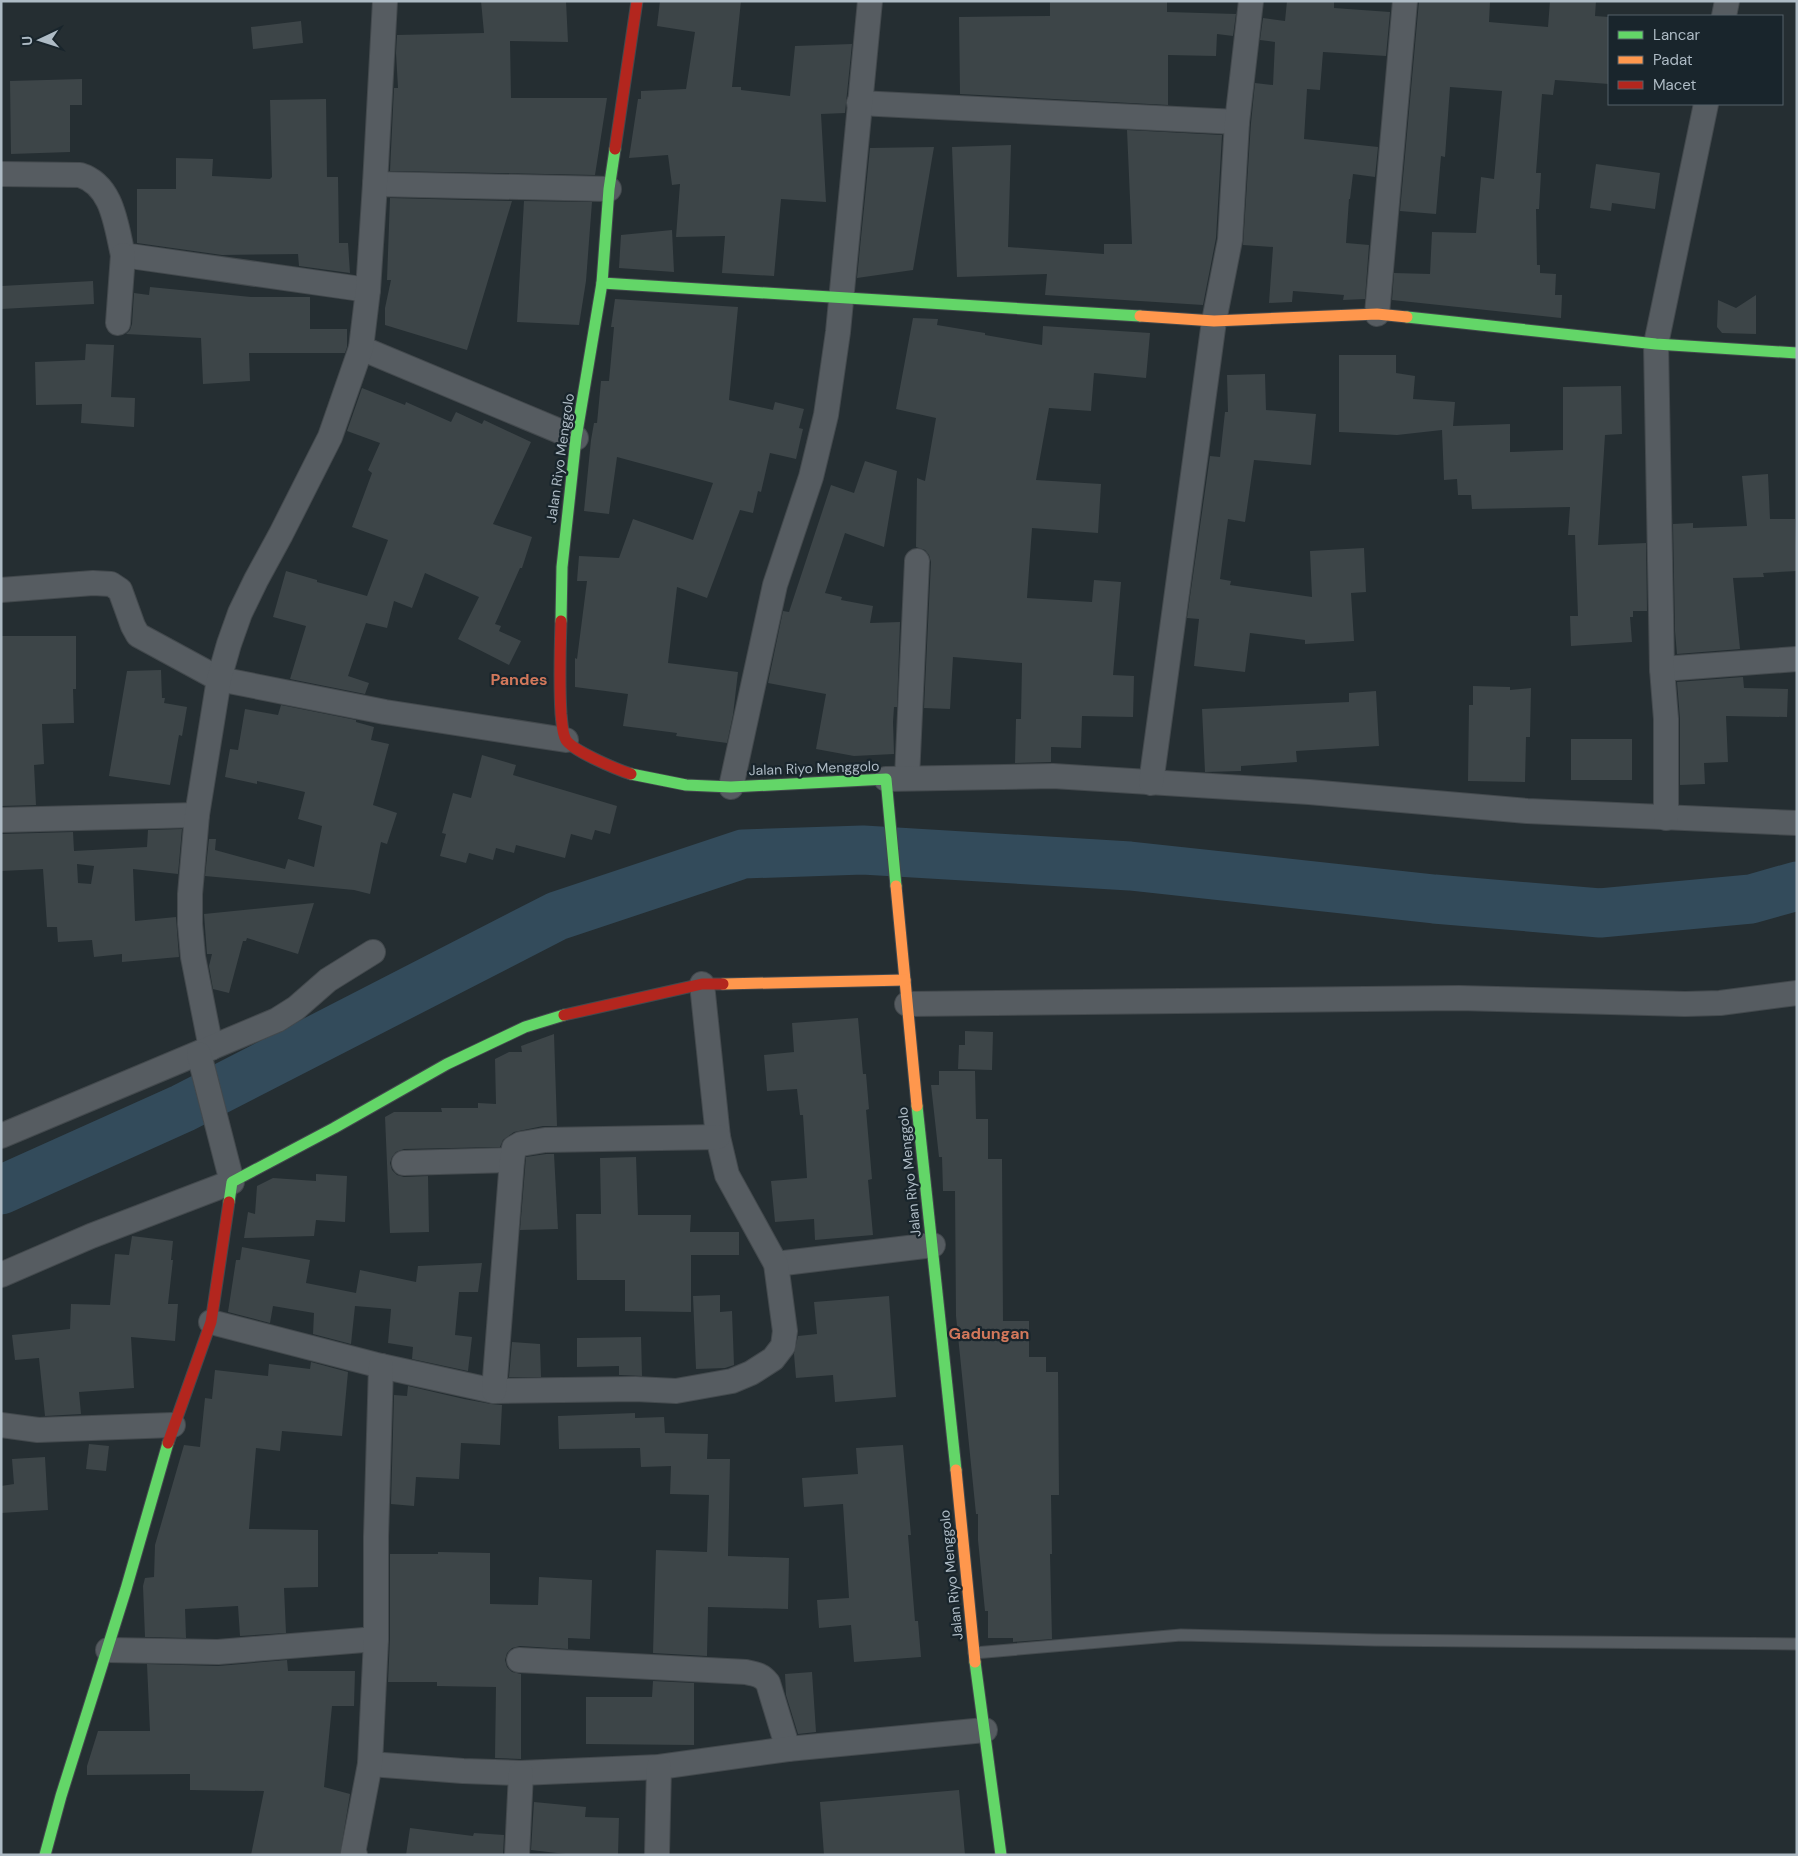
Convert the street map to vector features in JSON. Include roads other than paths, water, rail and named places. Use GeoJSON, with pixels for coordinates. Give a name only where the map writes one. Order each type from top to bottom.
{"type":"FeatureCollection","features":[{"type":"Feature","properties":{"kind":"street"},"geometry":{"type":"LineString","coordinates":[[45,1855],[61,1796],[108,1650],[173,1425],[211,1322],[232,1182],[204,1054],[190,924],[190,894],[197,815],[219,679],[229,644],[240,613],[256,580],[330,437],[361,348],[368,290],[384,1]]}},
{"type":"Feature","properties":{"kind":"street","name":"Jalan Riyo Menggolo"},"geometry":{"type":"LineString","coordinates":[[637,1],[609,189],[602,283],[576,438],[562,567],[559,642],[561,725],[566,740],[576,749],[591,757],[628,773],[686,785],[731,787],[894,783],[898,902],[907,1004],[974,1653],[1001,1855]]}},
{"type":"Feature","properties":{"kind":"street"},"geometry":{"type":"LineString","coordinates":[[731,787],[775,586],[811,477],[826,414],[838,332],[870,1]]}},
{"type":"Feature","properties":{"kind":"street"},"geometry":{"type":"LineString","coordinates":[[1151,783],[1214,321],[1230,240],[1237,122],[1251,1]]}},
{"type":"Feature","properties":{"kind":"street"},"geometry":{"type":"LineString","coordinates":[[1377,314],[1406,1]]}},
{"type":"Feature","properties":{"kind":"street"},"geometry":{"type":"LineString","coordinates":[[1724,15],[1727,1]]}},
{"type":"Feature","properties":{"kind":"street"},"geometry":{"type":"LineString","coordinates":[[859,103],[1237,122]]}},
{"type":"Feature","properties":{"kind":"street"},"geometry":{"type":"LineString","coordinates":[[1666,818],[1666,718],[1662,669],[1656,344],[1706,105]]}},
{"type":"Feature","properties":{"kind":"street"},"geometry":{"type":"LineString","coordinates":[[1,174],[80,175],[88,177],[97,184],[112,206],[123,255],[118,323]]}},
{"type":"Feature","properties":{"kind":"street"},"geometry":{"type":"LineString","coordinates":[[375,184],[609,189]]}},
{"type":"Feature","properties":{"kind":"street"},"geometry":{"type":"LineString","coordinates":[[123,255],[368,290]]}},
{"type":"Feature","properties":{"kind":"street"},"geometry":{"type":"LineString","coordinates":[[602,283],[1214,321],[1377,314],[1656,344],[1797,353]]}},
{"type":"Feature","properties":{"kind":"street"},"geometry":{"type":"LineString","coordinates":[[361,348],[576,438]]}},
{"type":"Feature","properties":{"kind":"street"},"geometry":{"type":"LineString","coordinates":[[917,561],[894,783],[1053,776],[1309,792],[1527,811],[1797,823]]}},
{"type":"Feature","properties":{"kind":"street"},"geometry":{"type":"LineString","coordinates":[[1,590],[93,583],[115,585],[120,590],[138,635],[219,679],[385,712],[566,740]]}},
{"type":"Feature","properties":{"kind":"street"},"geometry":{"type":"LineString","coordinates":[[1662,669],[1797,659]]}},
{"type":"Feature","properties":{"kind":"street"},"geometry":{"type":"LineString","coordinates":[[1,820],[197,815]]}},
{"type":"Feature","properties":{"kind":"street"},"geometry":{"type":"LineString","coordinates":[[1,1136],[204,1054],[277,1020],[296,1008],[328,980],[373,952]]}},
{"type":"Feature","properties":{"kind":"street"},"geometry":{"type":"LineString","coordinates":[[1,1275],[91,1236],[232,1182],[334,1128],[447,1064],[525,1027],[580,1010],[702,984],[905,980]]}},
{"type":"Feature","properties":{"kind":"street"},"geometry":{"type":"LineString","coordinates":[[211,1322],[381,1366],[494,1391],[635,1389],[676,1391],[732,1381],[751,1374],[773,1359],[783,1346],[785,1331],[776,1264],[727,1175],[718,1137],[702,984]]}},
{"type":"Feature","properties":{"kind":"street"},"geometry":{"type":"LineString","coordinates":[[907,1004],[1459,998],[1685,1004],[1720,1003],[1797,993]]}},
{"type":"Feature","properties":{"kind":"street"},"geometry":{"type":"LineString","coordinates":[[494,1391],[514,1148],[545,1140],[718,1137]]}},
{"type":"Feature","properties":{"kind":"street"},"geometry":{"type":"LineString","coordinates":[[404,1163],[512,1160]]}},
{"type":"Feature","properties":{"kind":"street"},"geometry":{"type":"LineString","coordinates":[[776,1264],[933,1245]]}},
{"type":"Feature","properties":{"kind":"street"},"geometry":{"type":"LineString","coordinates":[[355,1855],[353,1853],[370,1764],[376,1639],[376,1537],[381,1366]]}},
{"type":"Feature","properties":{"kind":"street"},"geometry":{"type":"LineString","coordinates":[[1,1425],[38,1430],[173,1425]]}},
{"type":"Feature","properties":{"kind":"street"},"geometry":{"type":"LineString","coordinates":[[108,1650],[218,1652],[376,1639]]}},
{"type":"Feature","properties":{"kind":"street"},"geometry":{"type":"LineString","coordinates":[[518,1660],[746,1672],[759,1675],[764,1677],[768,1683],[788,1749]]}},
{"type":"Feature","properties":{"kind":"street"},"geometry":{"type":"LineString","coordinates":[[370,1764],[462,1771],[521,1773],[659,1767],[788,1749],[985,1730]]}},
{"type":"Feature","properties":{"kind":"street"},"geometry":{"type":"LineString","coordinates":[[657,1855],[659,1767]]}},
{"type":"Feature","properties":{"kind":"street"},"geometry":{"type":"LineString","coordinates":[[517,1855],[521,1773]]}},
{"type":"Feature","properties":{"kind":"lane"},"geometry":{"type":"LineString","coordinates":[[974,1653],[1181,1635],[1366,1640],[1797,1644]]}},
{"type":"Feature","properties":{"kind":"waterway"},"geometry":{"type":"LineString","coordinates":[[1,1190],[183,1108],[557,916],[743,854],[863,850],[1130,866],[1434,899],[1600,913],[1751,899],[1797,886]]}},
{"type":"Feature","properties":{"kind":"district","name":"Pandes"},"geometry":{"type":"Point","coordinates":[519,679]}},
{"type":"Feature","properties":{"kind":"district","name":"Gadungan"},"geometry":{"type":"Point","coordinates":[989,1333]}}]}
